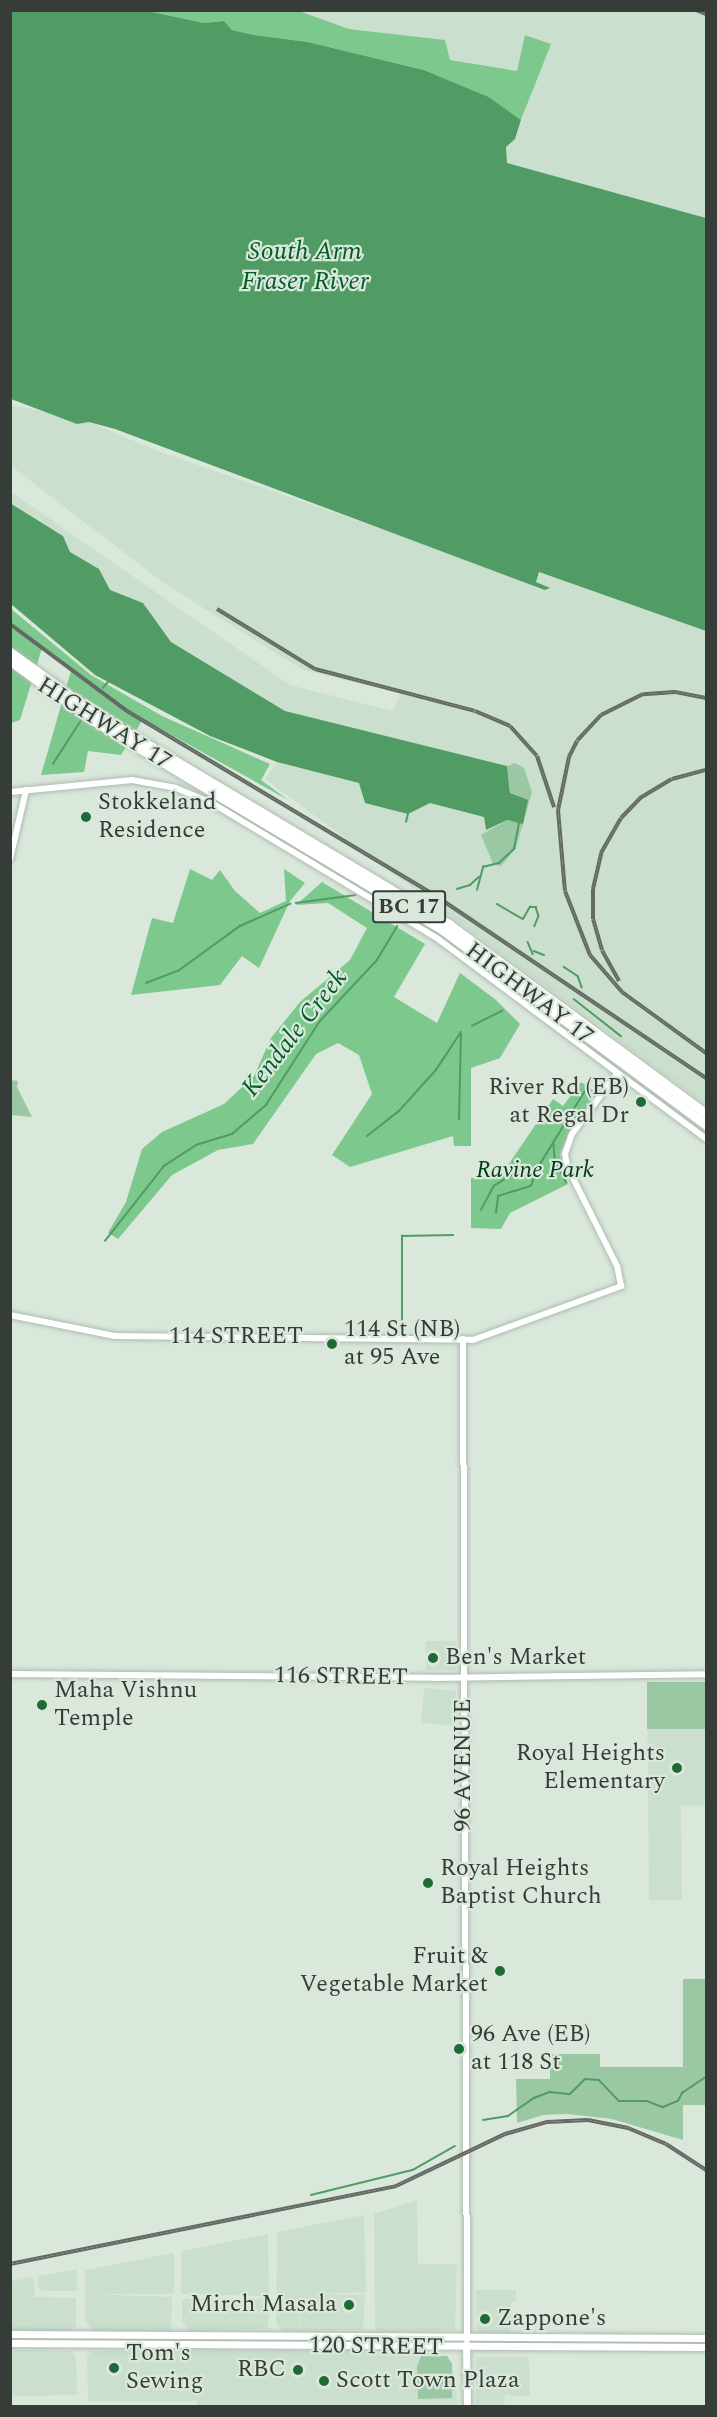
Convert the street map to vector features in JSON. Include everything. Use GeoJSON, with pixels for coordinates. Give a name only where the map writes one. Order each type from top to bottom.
{"type":"FeatureCollection","features":[{"type":"Feature","properties":{"kind":"highway","name":"HIGHWAY 17"},"geometry":{"type":"LineString","coordinates":[[10,652],[80,708]]}},
{"type":"Feature","properties":{"kind":"highway","name":"HIGHWAY 17"},"geometry":{"type":"LineString","coordinates":[[10,661],[80,708],[444,931],[706,1125]]}},
{"type":"Feature","properties":{"kind":"highway","name":"HIGHWAY 17"},"geometry":{"type":"LineString","coordinates":[[93,716],[411,899],[706,1114]]}},
{"type":"Feature","properties":{"kind":"main road","name":"120 STREET"},"geometry":{"type":"LineString","coordinates":[[10,2334],[466,2339],[706,2338]]}},
{"type":"Feature","properties":{"kind":"main road","name":"96 AVENUE"},"geometry":{"type":"LineString","coordinates":[[466,2339],[467,2406]]}},
{"type":"Feature","properties":{"kind":"main road","name":"120 STREET"},"geometry":{"type":"LineString","coordinates":[[10,2343],[466,2348],[706,2347]]}},
{"type":"Feature","properties":{"kind":"street"},"geometry":{"type":"LineString","coordinates":[[10,792],[132,780],[176,788],[212,803],[438,939],[616,1075],[706,1139]]}},
{"type":"Feature","properties":{"kind":"street"},"geometry":{"type":"LineString","coordinates":[[10,859],[26,790]]}},
{"type":"Feature","properties":{"kind":"street","name":"114 STREET"},"geometry":{"type":"LineString","coordinates":[[10,1315],[115,1336],[463,1339],[480,1338],[621,1286],[617,1266],[569,1172],[565,1154],[572,1134],[616,1075]]}},
{"type":"Feature","properties":{"kind":"street","name":"96 AVENUE"},"geometry":{"type":"LineString","coordinates":[[463,1339],[466,2339]]}},
{"type":"Feature","properties":{"kind":"street","name":"116 STREET"},"geometry":{"type":"LineString","coordinates":[[10,1674],[464,1678],[706,1674]]}},
{"type":"Feature","properties":{"kind":"shaded area"},"geometry":{"type":"Polygon","coordinates":[[[299,11],[706,11],[706,218],[507,163],[506,147],[515,139],[550,44],[526,35],[518,71],[450,60],[445,40],[349,29],[299,11]]]}},
{"type":"Feature","properties":{"kind":"shaded area"},"geometry":{"type":"Polygon","coordinates":[[[11,405],[61,415],[76,424],[89,422],[158,451],[536,583],[538,572],[706,631],[706,1105],[265,779],[277,762],[359,783],[408,814],[430,803],[484,817],[486,829],[507,820],[514,822],[507,766],[285,711],[171,642],[143,603],[109,590],[99,569],[70,552],[63,536],[11,503],[11,492],[290,685],[393,711],[402,690],[399,693],[303,670],[165,584],[11,466],[11,405]]]}},
{"type":"Feature","properties":{"kind":"shaded area"},"geometry":{"type":"Polygon","coordinates":[[[515,763],[524,768],[532,792],[516,848],[501,866],[493,864],[481,835],[507,820],[514,822],[507,766],[515,763]]]}},
{"type":"Feature","properties":{"kind":"shaded area"},"geometry":{"type":"Polygon","coordinates":[[[12,1080],[18,1081],[17,1087],[32,1117],[11,1115],[12,1080]]]}},
{"type":"Feature","properties":{"kind":"shaded area"},"geometry":{"type":"Polygon","coordinates":[[[426,1641],[456,1641],[456,1670],[426,1670],[426,1641]]]}},
{"type":"Feature","properties":{"kind":"shaded area"},"geometry":{"type":"Polygon","coordinates":[[[647,1682],[706,1682],[706,1729],[647,1729],[647,1682]]]}},
{"type":"Feature","properties":{"kind":"shaded area","name":"Royal Heights Elementary"},"geometry":{"type":"Polygon","coordinates":[[[706,1682],[706,1805],[681,1806],[682,1900],[649,1900],[647,1683],[706,1682]]]}},
{"type":"Feature","properties":{"kind":"shaded area"},"geometry":{"type":"Polygon","coordinates":[[[424,1688],[456,1691],[453,1726],[421,1723],[424,1688]]]}},
{"type":"Feature","properties":{"kind":"shaded area"},"geometry":{"type":"Polygon","coordinates":[[[683,1979],[706,1979],[706,2105],[683,2105],[683,2140],[612,2119],[567,2114],[543,2115],[517,2123],[516,2079],[550,2079],[550,2054],[600,2054],[600,2067],[683,2067],[683,1979]]]}},
{"type":"Feature","properties":{"kind":"shaded area"},"geometry":{"type":"Polygon","coordinates":[[[417,2200],[418,2264],[457,2264],[455,2330],[379,2332],[375,2328],[374,2214],[417,2200]]]}},
{"type":"Feature","properties":{"kind":"shaded area"},"geometry":{"type":"Polygon","coordinates":[[[364,2215],[366,2292],[317,2294],[365,2295],[363,2330],[301,2331],[301,2294],[300,2331],[283,2331],[276,2324],[277,2232],[364,2215]]]}},
{"type":"Feature","properties":{"kind":"shaded area"},"geometry":{"type":"Polygon","coordinates":[[[268,2234],[269,2296],[181,2294],[182,2251],[268,2234]]]}},
{"type":"Feature","properties":{"kind":"shaded area"},"geometry":{"type":"Polygon","coordinates":[[[174,2253],[174,2294],[87,2294],[172,2297],[171,2332],[93,2331],[85,2320],[85,2270],[174,2253]]]}},
{"type":"Feature","properties":{"kind":"shaded area"},"geometry":{"type":"Polygon","coordinates":[[[77,2269],[77,2291],[42,2291],[38,2287],[38,2276],[77,2269]]]}},
{"type":"Feature","properties":{"kind":"shaded area"},"geometry":{"type":"Polygon","coordinates":[[[33,2277],[35,2297],[76,2298],[76,2326],[70,2332],[11,2331],[11,2281],[33,2277]]]}},
{"type":"Feature","properties":{"kind":"shaded area"},"geometry":{"type":"Polygon","coordinates":[[[476,2290],[516,2290],[516,2301],[511,2302],[511,2333],[481,2333],[477,2329],[476,2290]]]}},
{"type":"Feature","properties":{"kind":"shaded area"},"geometry":{"type":"Polygon","coordinates":[[[182,2299],[270,2299],[268,2329],[188,2331],[182,2320],[182,2299]]]}},
{"type":"Feature","properties":{"kind":"shaded area"},"geometry":{"type":"Polygon","coordinates":[[[11,2350],[71,2351],[76,2356],[77,2395],[11,2396],[11,2350]]]}},
{"type":"Feature","properties":{"kind":"shaded area"},"geometry":{"type":"Polygon","coordinates":[[[92,2351],[406,2351],[421,2356],[447,2356],[452,2364],[458,2406],[197,2406],[197,2401],[88,2401],[87,2356],[92,2351]]]}},
{"type":"Feature","properties":{"kind":"shaded area"},"geometry":{"type":"Polygon","coordinates":[[[421,2356],[447,2356],[452,2364],[452,2398],[418,2399],[417,2368],[421,2356]]]}},
{"type":"Feature","properties":{"kind":"shaded area"},"geometry":{"type":"Polygon","coordinates":[[[476,2357],[529,2357],[530,2397],[505,2395],[504,2406],[476,2406],[476,2357]]]}},
{"type":"Feature","properties":{"kind":"green space"},"geometry":{"type":"Polygon","coordinates":[[[148,11],[299,11],[349,29],[445,40],[450,60],[517,71],[525,35],[551,44],[521,120],[489,97],[424,70],[308,42],[232,30],[224,21],[204,23],[148,11]]]}},
{"type":"Feature","properties":{"kind":"green space"},"geometry":{"type":"Polygon","coordinates":[[[10,608],[91,675],[162,716],[270,764],[261,780],[288,800],[143,719],[121,755],[88,751],[84,772],[41,775],[71,671],[42,648],[20,720],[11,723],[10,608]]]}},
{"type":"Feature","properties":{"kind":"green space"},"geometry":{"type":"Polygon","coordinates":[[[190,869],[212,880],[220,870],[235,891],[260,913],[286,901],[284,869],[305,883],[290,901],[259,968],[242,956],[220,985],[131,995],[152,918],[173,923],[190,869]]]}},
{"type":"Feature","properties":{"kind":"green space"},"geometry":{"type":"Polygon","coordinates":[[[322,882],[425,944],[394,997],[437,1023],[460,973],[496,1000],[520,1024],[500,1058],[471,1068],[471,1146],[454,1146],[453,1136],[350,1167],[332,1155],[372,1094],[359,1055],[338,1043],[316,1054],[253,1144],[218,1150],[172,1175],[118,1239],[108,1233],[126,1202],[142,1149],[162,1132],[224,1104],[254,1076],[271,1038],[300,1002],[350,960],[367,928],[328,903],[296,905],[322,882]]]}},
{"type":"Feature","properties":{"kind":"green space","name":"Ravine Park"},"geometry":{"type":"Polygon","coordinates":[[[581,1082],[597,1093],[568,1135],[560,1154],[568,1184],[510,1213],[501,1229],[471,1228],[471,1178],[500,1177],[553,1099],[563,1106],[581,1082]]]}},
{"type":"Feature","properties":{"kind":"water","name":"South Arm Fraser River"},"geometry":{"type":"Polygon","coordinates":[[[11,11],[148,11],[204,23],[224,21],[232,30],[308,42],[424,70],[489,97],[521,120],[515,139],[506,147],[507,163],[706,218],[706,631],[539,572],[536,582],[550,588],[545,590],[115,429],[89,422],[77,424],[11,399],[11,11]]]}},
{"type":"Feature","properties":{"kind":"water"},"geometry":{"type":"Polygon","coordinates":[[[10,503],[63,536],[70,552],[99,569],[110,590],[143,603],[171,642],[285,711],[507,766],[510,793],[528,800],[523,824],[507,820],[486,830],[484,817],[430,803],[408,814],[365,803],[359,783],[277,762],[210,736],[95,675],[11,604],[10,503]]]}},
{"type":"Feature","properties":{"kind":"waterway"},"geometry":{"type":"LineString","coordinates":[[103,688],[108,682]]}},
{"type":"Feature","properties":{"kind":"waterway"},"geometry":{"type":"LineString","coordinates":[[53,764],[82,719]]}},
{"type":"Feature","properties":{"kind":"waterway"},"geometry":{"type":"LineString","coordinates":[[406,822],[408,814]]}},
{"type":"Feature","properties":{"kind":"waterway"},"geometry":{"type":"LineString","coordinates":[[477,890],[483,867],[499,863],[514,849],[519,823]]}},
{"type":"Feature","properties":{"kind":"waterway","name":"Kendale Creek"},"geometry":{"type":"LineString","coordinates":[[457,889],[470,885],[479,877]]}},
{"type":"Feature","properties":{"kind":"waterway"},"geometry":{"type":"LineString","coordinates":[[296,903],[355,895]]}},
{"type":"Feature","properties":{"kind":"waterway"},"geometry":{"type":"LineString","coordinates":[[146,983],[178,971],[240,926],[290,904]]}},
{"type":"Feature","properties":{"kind":"waterway"},"geometry":{"type":"LineString","coordinates":[[497,904],[523,919],[530,907],[536,907],[539,916],[535,926]]}},
{"type":"Feature","properties":{"kind":"waterway","name":"Kendale Creek"},"geometry":{"type":"LineString","coordinates":[[105,1241],[164,1166],[196,1145],[232,1134],[266,1105],[320,1021],[377,960],[397,927]]}},
{"type":"Feature","properties":{"kind":"waterway"},"geometry":{"type":"LineString","coordinates":[[528,942],[533,954]]}},
{"type":"Feature","properties":{"kind":"waterway"},"geometry":{"type":"LineString","coordinates":[[534,951],[544,955]]}},
{"type":"Feature","properties":{"kind":"waterway"},"geometry":{"type":"LineString","coordinates":[[564,967],[578,976],[582,987]]}},
{"type":"Feature","properties":{"kind":"waterway"},"geometry":{"type":"LineString","coordinates":[[574,999],[621,1036]]}},
{"type":"Feature","properties":{"kind":"waterway"},"geometry":{"type":"LineString","coordinates":[[472,1026],[502,1011]]}},
{"type":"Feature","properties":{"kind":"waterway"},"geometry":{"type":"LineString","coordinates":[[367,1136],[399,1111],[436,1070],[461,1032]]}},
{"type":"Feature","properties":{"kind":"waterway"},"geometry":{"type":"LineString","coordinates":[[459,1120],[461,1033]]}},
{"type":"Feature","properties":{"kind":"waterway"},"geometry":{"type":"LineString","coordinates":[[496,1213],[498,1196],[531,1186],[537,1169],[593,1078]]}},
{"type":"Feature","properties":{"kind":"waterway"},"geometry":{"type":"LineString","coordinates":[[554,1144],[555,1160],[566,1182]]}},
{"type":"Feature","properties":{"kind":"waterway"},"geometry":{"type":"LineString","coordinates":[[481,1210],[494,1186],[514,1173],[526,1175],[536,1169]]}},
{"type":"Feature","properties":{"kind":"waterway"},"geometry":{"type":"LineString","coordinates":[[402,1321],[402,1236],[453,1235]]}},
{"type":"Feature","properties":{"kind":"waterway"},"geometry":{"type":"LineString","coordinates":[[483,2120],[508,2116],[534,2098],[550,2092],[570,2094],[585,2079],[599,2080],[619,2101],[647,2101],[663,2107],[678,2101],[682,2093],[706,2077]]}},
{"type":"Feature","properties":{"kind":"waterway"},"geometry":{"type":"LineString","coordinates":[[311,2195],[413,2170],[455,2146]]}},
{"type":"Feature","properties":{"kind":"railway"},"geometry":{"type":"LineString","coordinates":[[696,10],[706,14]]}},
{"type":"Feature","properties":{"kind":"railway"},"geometry":{"type":"LineString","coordinates":[[217,609],[315,669],[475,711],[510,726],[537,756],[554,807]]}},
{"type":"Feature","properties":{"kind":"railway"},"geometry":{"type":"LineString","coordinates":[[10,624],[127,711],[430,892],[706,1078]]}},
{"type":"Feature","properties":{"kind":"railway"},"geometry":{"type":"LineString","coordinates":[[706,698],[675,692],[643,694],[601,715],[577,741],[569,757],[558,810],[565,891],[590,955],[622,992],[706,1053]]}},
{"type":"Feature","properties":{"kind":"railway"},"geometry":{"type":"LineString","coordinates":[[619,981],[602,950],[593,919],[593,889],[601,853],[621,818],[640,798],[672,779],[706,770]]}},
{"type":"Feature","properties":{"kind":"railway"},"geometry":{"type":"LineString","coordinates":[[10,2264],[396,2186],[505,2134],[547,2122],[588,2120],[628,2128],[666,2144],[706,2170]]}},
{"type":"Feature","properties":{"kind":"place","name":"Stokkeland Residence"},"geometry":{"type":"Point","coordinates":[86,817]}},
{"type":"Feature","properties":{"kind":"place","name":"River Rd (EB) at Regal Dr"},"geometry":{"type":"Point","coordinates":[641,1102]}},
{"type":"Feature","properties":{"kind":"place","name":"114 St (NB) at 95 Ave"},"geometry":{"type":"Point","coordinates":[332,1344]}},
{"type":"Feature","properties":{"kind":"place","name":"Ben's Market"},"geometry":{"type":"Point","coordinates":[433,1658]}},
{"type":"Feature","properties":{"kind":"place","name":"Maha Vishnu Temple"},"geometry":{"type":"Point","coordinates":[42,1705]}},
{"type":"Feature","properties":{"kind":"place","name":"Royal Heights Elementary"},"geometry":{"type":"Point","coordinates":[677,1768]}},
{"type":"Feature","properties":{"kind":"place","name":"Royal Heights Baptist Church"},"geometry":{"type":"Point","coordinates":[428,1883]}},
{"type":"Feature","properties":{"kind":"place","name":"Fruit & Vegetable Market"},"geometry":{"type":"Point","coordinates":[500,1971]}},
{"type":"Feature","properties":{"kind":"place","name":"96 Ave (EB) at 118 St"},"geometry":{"type":"Point","coordinates":[459,2049]}},
{"type":"Feature","properties":{"kind":"place","name":"Mirch Masala"},"geometry":{"type":"Point","coordinates":[349,2305]}},
{"type":"Feature","properties":{"kind":"place","name":"Zappone's"},"geometry":{"type":"Point","coordinates":[485,2319]}},
{"type":"Feature","properties":{"kind":"place","name":"Tom's Sewing"},"geometry":{"type":"Point","coordinates":[114,2368]}},
{"type":"Feature","properties":{"kind":"place","name":"RBC"},"geometry":{"type":"Point","coordinates":[298,2370]}},
{"type":"Feature","properties":{"kind":"place","name":"Scott Town Plaza"},"geometry":{"type":"Point","coordinates":[324,2381]}}]}
